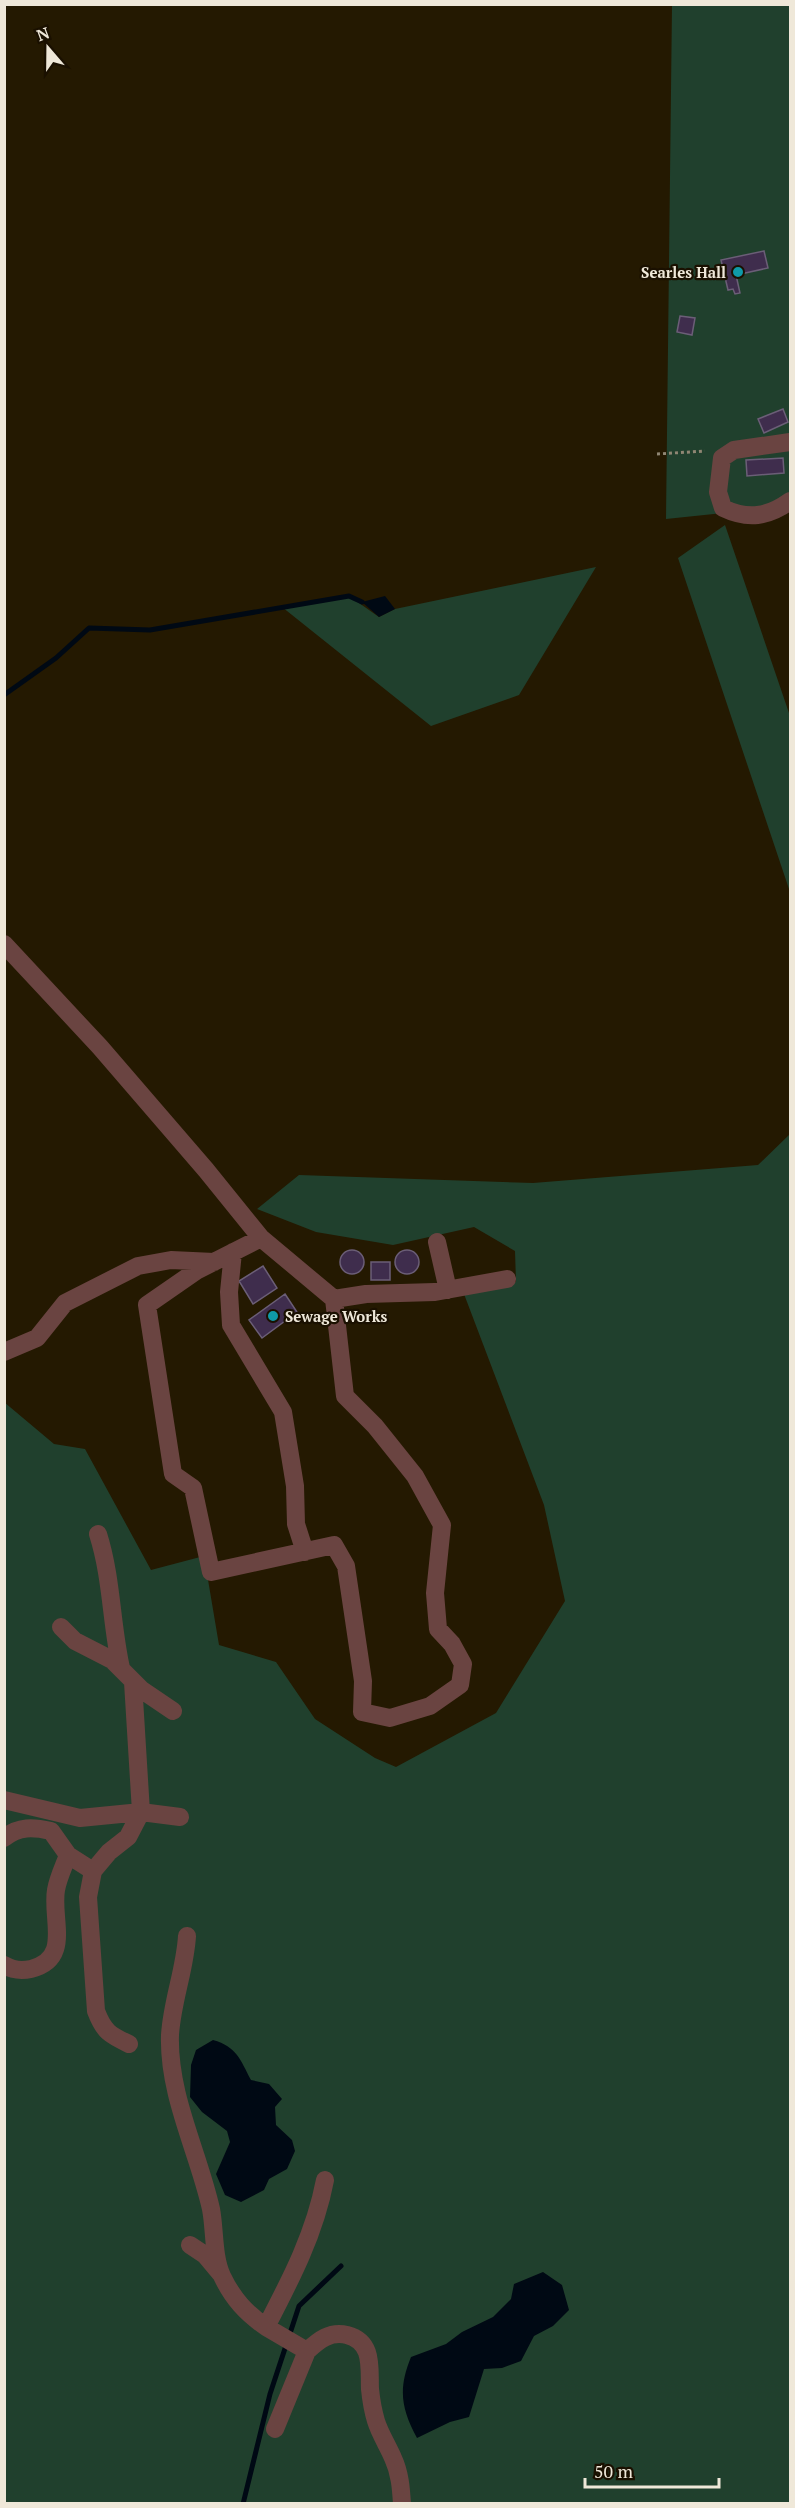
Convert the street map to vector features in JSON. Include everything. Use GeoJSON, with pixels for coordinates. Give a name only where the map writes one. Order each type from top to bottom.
{"type":"FeatureCollection","features":[{"type":"Feature","properties":{"kind":"lane"},"geometry":{"type":"LineString","coordinates":[[790,442],[734,450],[722,458],[719,468],[718,492],[723,508],[739,516],[775,512],[790,501]]}},
{"type":"Feature","properties":{"kind":"lane"},"geometry":{"type":"LineString","coordinates":[[4,944],[100,1047],[261,1238],[334,1299],[345,1396],[375,1426],[415,1476],[442,1525],[435,1593],[438,1629],[452,1644],[463,1664],[460,1685],[430,1706],[390,1718],[362,1712],[363,1681],[346,1566],[334,1545],[212,1572],[193,1488],[173,1474],[147,1305],[196,1271],[261,1238]]}},
{"type":"Feature","properties":{"kind":"lane"},"geometry":{"type":"LineString","coordinates":[[436,1242],[448,1290]]}},
{"type":"Feature","properties":{"kind":"lane"},"geometry":{"type":"LineString","coordinates":[[233,1252],[229,1292],[231,1325],[283,1412],[295,1486],[296,1524],[305,1552]]}},
{"type":"Feature","properties":{"kind":"lane"},"geometry":{"type":"LineString","coordinates":[[4,1352],[37,1338],[65,1303],[138,1266],[171,1260],[214,1262]]}},
{"type":"Feature","properties":{"kind":"lane"},"geometry":{"type":"LineString","coordinates":[[334,1299],[366,1294],[435,1292],[507,1279]]}},
{"type":"Feature","properties":{"kind":"lane"},"geometry":{"type":"LineString","coordinates":[[98,1534],[110,1584],[116,1646],[121,1668]]}},
{"type":"Feature","properties":{"kind":"lane"},"geometry":{"type":"LineString","coordinates":[[61,1627],[75,1641],[112,1660],[133,1682],[173,1711]]}},
{"type":"Feature","properties":{"kind":"lane"},"geometry":{"type":"LineString","coordinates":[[129,2044],[113,2037],[102,2027],[96,2011],[88,1897],[93,1871],[109,1852],[128,1837],[141,1812],[133,1682]]}},
{"type":"Feature","properties":{"kind":"lane"},"geometry":{"type":"LineString","coordinates":[[4,1800],[80,1818],[141,1812],[180,1817]]}},
{"type":"Feature","properties":{"kind":"lane"},"geometry":{"type":"LineString","coordinates":[[4,1839],[18,1829],[36,1827],[51,1831],[68,1855],[93,1871]]}},
{"type":"Feature","properties":{"kind":"lane"},"geometry":{"type":"LineString","coordinates":[[4,1965],[25,1970],[41,1966],[53,1957],[57,1936],[56,1890],[68,1855]]}},
{"type":"Feature","properties":{"kind":"lane"},"geometry":{"type":"LineString","coordinates":[[187,1936],[185,1959],[176,1988],[170,2036],[174,2088],[209,2201],[220,2273]]}},
{"type":"Feature","properties":{"kind":"lane"},"geometry":{"type":"LineString","coordinates":[[266,2327],[301,2259],[320,2207],[325,2180]]}},
{"type":"Feature","properties":{"kind":"lane"},"geometry":{"type":"LineString","coordinates":[[190,2245],[205,2255],[220,2273],[233,2298],[247,2313],[304,2349]]}},
{"type":"Feature","properties":{"kind":"lane"},"geometry":{"type":"LineString","coordinates":[[274,2429],[304,2349],[322,2338],[337,2333],[353,2337],[365,2348],[371,2362],[370,2389],[375,2419],[397,2469],[402,2504]]}},
{"type":"Feature","properties":{"kind":"path"},"geometry":{"type":"LineString","coordinates":[[657,454],[734,450]]}},
{"type":"Feature","properties":{"kind":"green space"},"geometry":{"type":"Polygon","coordinates":[[[672,5],[790,5],[790,506],[666,519],[672,5]]]}},
{"type":"Feature","properties":{"kind":"green space"},"geometry":{"type":"Polygon","coordinates":[[[725,525],[790,716],[790,892],[678,558],[725,525]]]}},
{"type":"Feature","properties":{"kind":"green space"},"geometry":{"type":"Polygon","coordinates":[[[596,567],[519,695],[431,726],[282,607],[349,596],[379,617],[395,609],[596,567]]]}},
{"type":"Feature","properties":{"kind":"green space"},"geometry":{"type":"Polygon","coordinates":[[[790,1134],[790,2503],[5,2503],[4,1402],[54,1444],[85,1449],[151,1570],[204,1556],[219,1645],[276,1662],[315,1719],[375,1758],[396,1767],[496,1713],[565,1601],[544,1505],[464,1294],[516,1282],[515,1251],[474,1227],[393,1245],[316,1232],[257,1209],[299,1175],[533,1183],[758,1165],[790,1134]]]}},
{"type":"Feature","properties":{"kind":"shaded area"},"geometry":{"type":"Polygon","coordinates":[[[385,596],[395,609],[379,617],[362,602],[385,596]]]}},
{"type":"Feature","properties":{"kind":"shaded area"},"geometry":{"type":"Polygon","coordinates":[[[213,2040],[233,2050],[251,2080],[269,2084],[282,2099],[275,2107],[276,2125],[292,2140],[295,2151],[287,2169],[269,2179],[264,2190],[241,2202],[225,2195],[216,2174],[230,2142],[227,2131],[202,2112],[190,2097],[191,2065],[196,2050],[213,2040]]]}},
{"type":"Feature","properties":{"kind":"shaded area"},"geometry":{"type":"Polygon","coordinates":[[[543,2272],[562,2285],[569,2310],[553,2326],[534,2336],[521,2361],[502,2368],[484,2369],[469,2417],[450,2422],[417,2438],[407,2417],[403,2398],[404,2379],[411,2357],[446,2344],[462,2332],[493,2317],[511,2299],[514,2284],[543,2272]]]}},
{"type":"Feature","properties":{"kind":"building","name":"Searles Hall"},"geometry":{"type":"Polygon","coordinates":[[[764,251],[768,268],[736,275],[740,293],[735,294],[733,289],[728,290],[721,260],[764,251]]]}},
{"type":"Feature","properties":{"kind":"building"},"geometry":{"type":"Polygon","coordinates":[[[680,316],[695,318],[692,335],[677,332],[680,316]]]}},
{"type":"Feature","properties":{"kind":"building"},"geometry":{"type":"Polygon","coordinates":[[[783,409],[788,422],[764,433],[758,419],[783,409]]]}},
{"type":"Feature","properties":{"kind":"building"},"geometry":{"type":"Polygon","coordinates":[[[783,458],[784,473],[747,476],[746,460],[783,458]]]}},
{"type":"Feature","properties":{"kind":"building"},"geometry":{"type":"Polygon","coordinates":[[[352,1250],[357,1251],[363,1257],[363,1267],[357,1273],[352,1274],[347,1273],[341,1267],[340,1262],[341,1257],[347,1251],[352,1250]]]}},
{"type":"Feature","properties":{"kind":"building"},"geometry":{"type":"Polygon","coordinates":[[[407,1250],[412,1251],[418,1257],[418,1267],[412,1273],[407,1274],[402,1273],[396,1267],[395,1262],[396,1257],[402,1251],[407,1250]]]}},
{"type":"Feature","properties":{"kind":"building"},"geometry":{"type":"Polygon","coordinates":[[[371,1262],[390,1262],[390,1280],[371,1280],[371,1262]]]}},
{"type":"Feature","properties":{"kind":"building"},"geometry":{"type":"Polygon","coordinates":[[[263,1266],[277,1288],[253,1304],[239,1281],[263,1266]]]}},
{"type":"Feature","properties":{"kind":"building","name":"Sewage Works"},"geometry":{"type":"Polygon","coordinates":[[[285,1294],[297,1312],[262,1338],[249,1320],[285,1294]]]}},
{"type":"Feature","properties":{"kind":"waterway"},"geometry":{"type":"LineString","coordinates":[[4,695],[56,658],[89,628],[150,630],[349,596],[362,602]]}},
{"type":"Feature","properties":{"kind":"waterway"},"geometry":{"type":"LineString","coordinates":[[243,2504],[270,2394],[299,2306],[341,2266]]}},
{"type":"Feature","properties":{"kind":"place","name":"Searles Hall"},"geometry":{"type":"Point","coordinates":[738,272]}},
{"type":"Feature","properties":{"kind":"place","name":"Sewage Works"},"geometry":{"type":"Point","coordinates":[273,1316]}}]}
